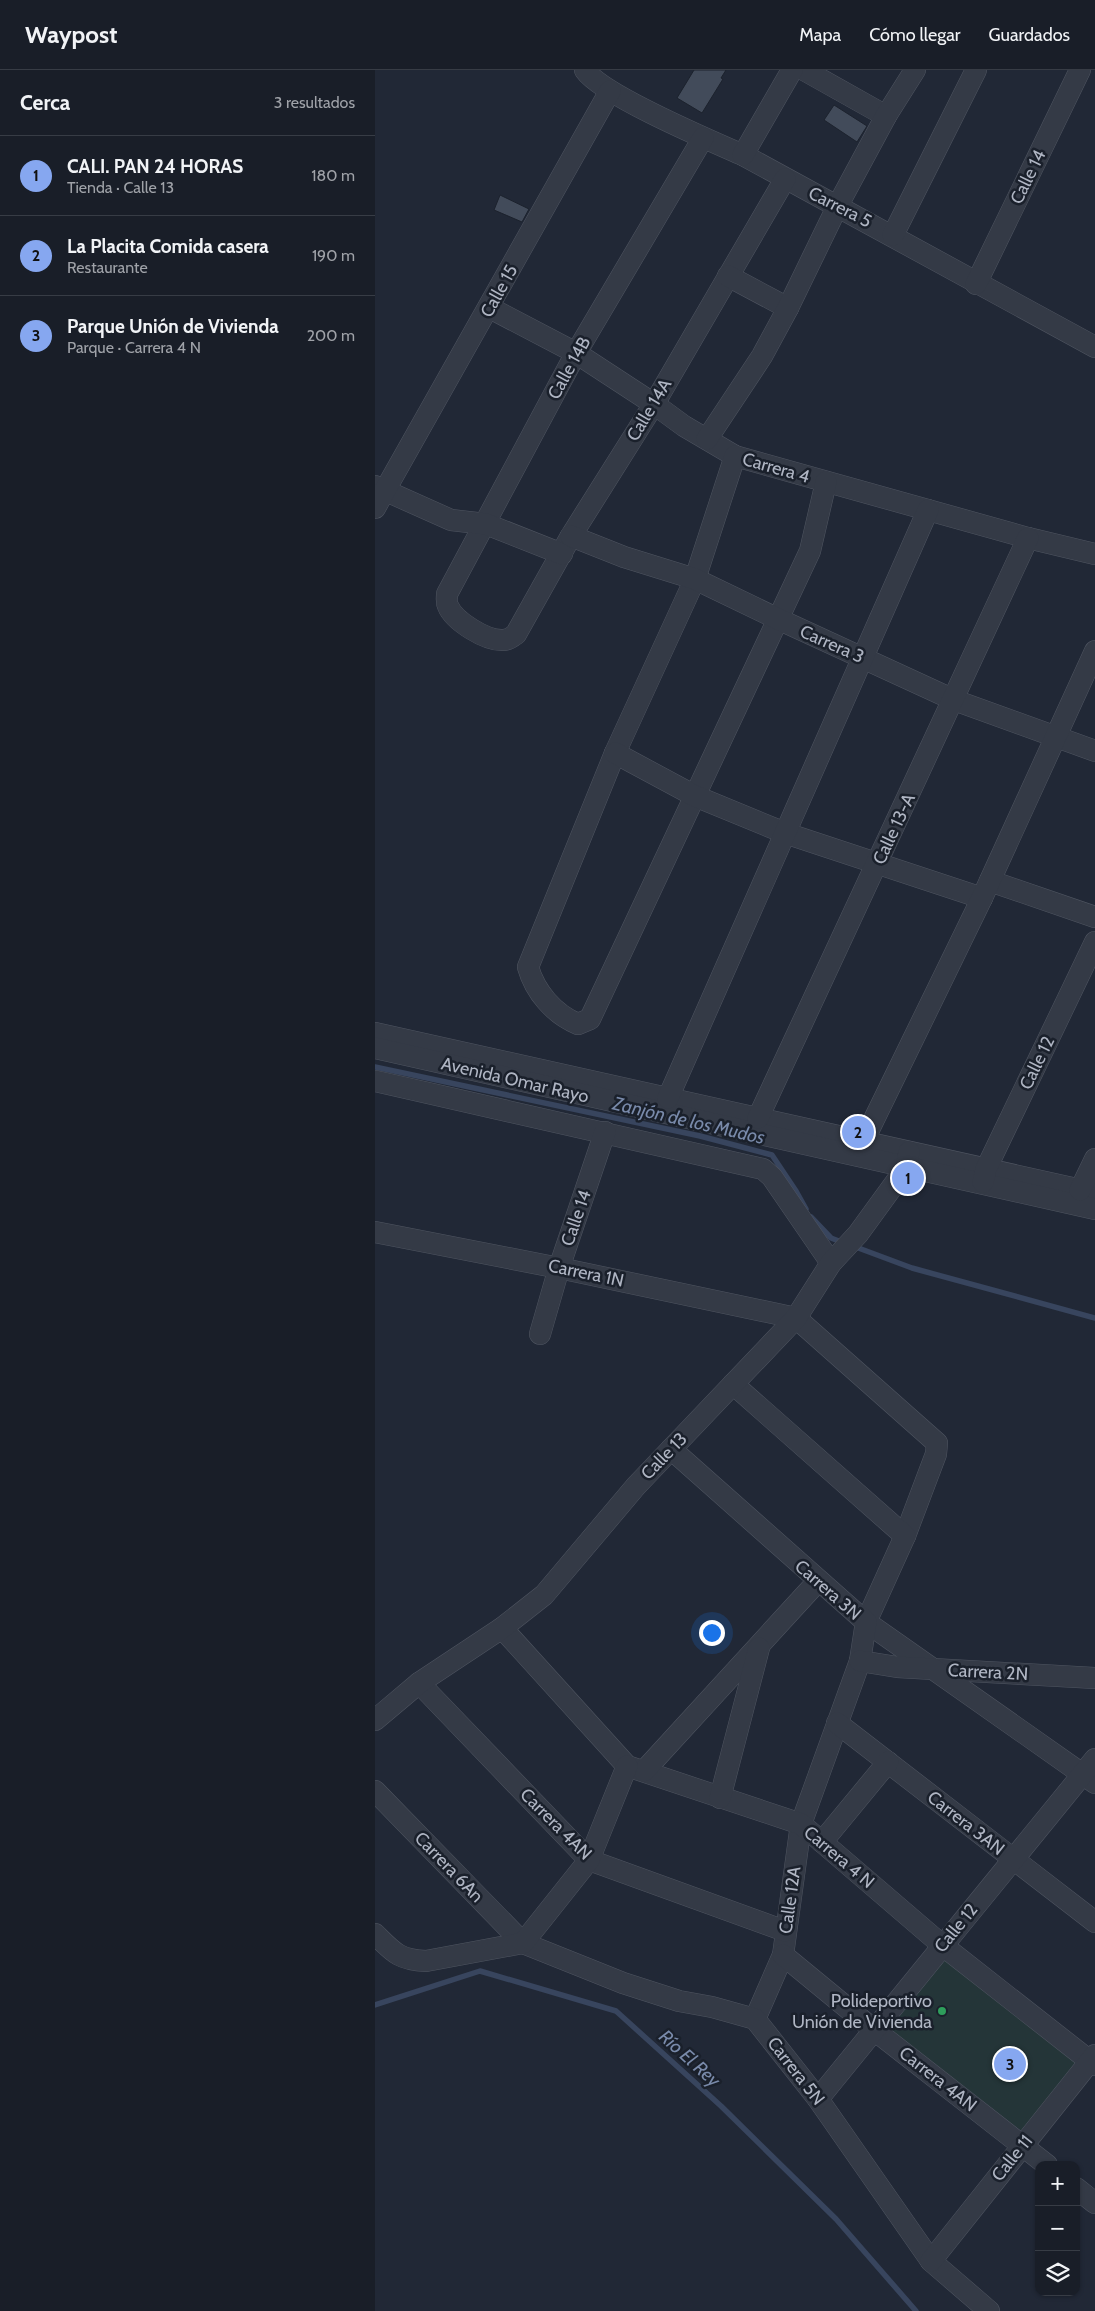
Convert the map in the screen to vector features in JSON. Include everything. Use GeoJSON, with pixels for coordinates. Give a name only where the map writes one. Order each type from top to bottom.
{"type":"FeatureCollection","features":[{"type":"Feature","properties":{"kind":"street","name":"Carrera 5"},"geometry":{"type":"LineString","coordinates":[[585,70],[591,78],[610,91],[703,138],[743,155],[785,179],[838,205],[977,284],[1095,347]]}},
{"type":"Feature","properties":{"kind":"street"},"geometry":{"type":"LineString","coordinates":[[743,155],[792,70]]}},
{"type":"Feature","properties":{"kind":"street"},"geometry":{"type":"LineString","coordinates":[[804,70],[886,116]]}},
{"type":"Feature","properties":{"kind":"street"},"geometry":{"type":"LineString","coordinates":[[707,439],[762,356],[788,308],[838,205],[886,116],[915,70]]}},
{"type":"Feature","properties":{"kind":"street"},"geometry":{"type":"LineString","coordinates":[[893,235],[976,70]]}},
{"type":"Feature","properties":{"kind":"street","name":"Calle 14"},"geometry":{"type":"LineString","coordinates":[[977,284],[1080,70]]}},
{"type":"Feature","properties":{"kind":"street","name":"Calle 15"},"geometry":{"type":"LineString","coordinates":[[378,495],[489,308],[610,91]]}},
{"type":"Feature","properties":{"kind":"street","name":"Calle 14B"},"geometry":{"type":"LineString","coordinates":[[510,639],[501,641],[478,633],[463,624],[447,604],[447,594],[576,353],[703,138]]}},
{"type":"Feature","properties":{"kind":"street","name":"Calle 14A"},"geometry":{"type":"LineString","coordinates":[[510,639],[516,634],[566,545],[654,404],[785,179]]}},
{"type":"Feature","properties":{"kind":"street"},"geometry":{"type":"LineString","coordinates":[[728,276],[788,308]]}},
{"type":"Feature","properties":{"kind":"street","name":"Carrera 4"},"geometry":{"type":"LineString","coordinates":[[489,308],[576,353],[654,404],[683,426],[735,456],[1028,538],[1095,554]]}},
{"type":"Feature","properties":{"kind":"street"},"geometry":{"type":"LineString","coordinates":[[735,456],[695,579],[615,753],[528,967],[539,994],[567,1020],[578,1024],[590,1020],[810,552],[826,482]]}},
{"type":"Feature","properties":{"kind":"street","name":"Carrera 3"},"geometry":{"type":"LineString","coordinates":[[378,495],[451,520],[486,524],[566,545],[624,557],[695,579],[778,620],[954,700],[1095,751]]}},
{"type":"Feature","properties":{"kind":"street"},"geometry":{"type":"LineString","coordinates":[[668,1098],[928,510]]}},
{"type":"Feature","properties":{"kind":"street","name":"Calle 13-A"},"geometry":{"type":"LineString","coordinates":[[759,1118],[1028,538]]}},
{"type":"Feature","properties":{"kind":"street"},"geometry":{"type":"LineString","coordinates":[[863,1142],[986,890],[1095,651]]}},
{"type":"Feature","properties":{"kind":"street"},"geometry":{"type":"LineString","coordinates":[[615,753],[695,796],[785,833],[878,864],[1095,917]]}},
{"type":"Feature","properties":{"kind":"street","name":"Calle 12"},"geometry":{"type":"LineString","coordinates":[[984,1177],[1095,943]]}},
{"type":"Feature","properties":{"kind":"street","name":"Avenida Omar Rayo"},"geometry":{"type":"LineString","coordinates":[[375,1033],[863,1142],[908,1160]]}},
{"type":"Feature","properties":{"kind":"street","name":"Avenida Omar Rayo"},"geometry":{"type":"LineString","coordinates":[[375,1048],[984,1177],[1095,1210]]}},
{"type":"Feature","properties":{"kind":"street"},"geometry":{"type":"LineString","coordinates":[[375,1081],[763,1169],[844,1249]]}},
{"type":"Feature","properties":{"kind":"street","name":"Calle 14"},"geometry":{"type":"LineString","coordinates":[[541,1334],[559,1268],[605,1132]]}},
{"type":"Feature","properties":{"kind":"street","name":"Calle 13"},"geometry":{"type":"LineString","coordinates":[[375,1720],[419,1683],[502,1628],[544,1595],[636,1486],[796,1318],[908,1160]]}},
{"type":"Feature","properties":{"kind":"street"},"geometry":{"type":"LineString","coordinates":[[1088,1192],[1095,1160]]}},
{"type":"Feature","properties":{"kind":"street","name":"Avenida Omar Rayo"},"geometry":{"type":"LineString","coordinates":[[984,1177],[1088,1192]]}},
{"type":"Feature","properties":{"kind":"street","name":"Carrera 1N"},"geometry":{"type":"LineString","coordinates":[[375,1232],[559,1268],[796,1318]]}},
{"type":"Feature","properties":{"kind":"street"},"geometry":{"type":"LineString","coordinates":[[796,1318],[937,1443],[936,1454],[905,1536],[866,1622]]}},
{"type":"Feature","properties":{"kind":"street"},"geometry":{"type":"LineString","coordinates":[[733,1384],[905,1536]]}},
{"type":"Feature","properties":{"kind":"street","name":"Carrera 3N"},"geometry":{"type":"LineString","coordinates":[[671,1450],[866,1622],[860,1662],[837,1723]]}},
{"type":"Feature","properties":{"kind":"street"},"geometry":{"type":"LineString","coordinates":[[375,1934],[396,1955],[410,1961],[426,1961],[523,1943],[589,1860],[635,1769],[760,1644],[818,1581]]}},
{"type":"Feature","properties":{"kind":"street","name":"Carrera 2N"},"geometry":{"type":"LineString","coordinates":[[866,1622],[933,1670],[1095,1678]]}},
{"type":"Feature","properties":{"kind":"street","name":"Carrera 4 N"},"geometry":{"type":"LineString","coordinates":[[502,1628],[635,1769],[801,1824],[942,1945],[1094,2060]]}},
{"type":"Feature","properties":{"kind":"street"},"geometry":{"type":"LineString","coordinates":[[720,1798],[760,1644]]}},
{"type":"Feature","properties":{"kind":"street"},"geometry":{"type":"LineString","coordinates":[[860,1662],[897,1668],[933,1670],[1091,1772]]}},
{"type":"Feature","properties":{"kind":"street","name":"Carrera 4AN"},"geometry":{"type":"LineString","coordinates":[[419,1683],[589,1860],[785,1931]]}},
{"type":"Feature","properties":{"kind":"street","name":"Carrera 3AN"},"geometry":{"type":"LineString","coordinates":[[837,1723],[1095,1922]]}},
{"type":"Feature","properties":{"kind":"street","name":"Calle 12A"},"geometry":{"type":"LineString","coordinates":[[755,2019],[783,1955],[801,1824],[837,1723]]}},
{"type":"Feature","properties":{"kind":"street"},"geometry":{"type":"LineString","coordinates":[[822,1842],[888,1762]]}},
{"type":"Feature","properties":{"kind":"street","name":"Calle 12"},"geometry":{"type":"LineString","coordinates":[[818,2099],[1013,1859],[1091,1772]]}},
{"type":"Feature","properties":{"kind":"street","name":"Carrera 6An"},"geometry":{"type":"LineString","coordinates":[[375,1792],[523,1943]]}},
{"type":"Feature","properties":{"kind":"street","name":"Carrera 5N"},"geometry":{"type":"LineString","coordinates":[[523,1943],[623,1983],[679,2001],[712,2007],[755,2019],[818,2099],[931,2261],[989,2311]]}},
{"type":"Feature","properties":{"kind":"street","name":"Carrera 4AN"},"geometry":{"type":"LineString","coordinates":[[783,1955],[873,2029],[1042,2161]]}},
{"type":"Feature","properties":{"kind":"street","name":"Calle 11"},"geometry":{"type":"LineString","coordinates":[[931,2261],[1022,2145],[1094,2060]]}},
{"type":"Feature","properties":{"kind":"street"},"geometry":{"type":"LineString","coordinates":[[1080,2191],[1095,2202]]}},
{"type":"Feature","properties":{"kind":"shaded area"},"geometry":{"type":"Polygon","coordinates":[[[945,1954],[1082,2060],[1023,2132],[887,2027],[945,1954]]]}},
{"type":"Feature","properties":{"kind":"building"},"geometry":{"type":"Polygon","coordinates":[[[694,70],[726,70],[721,78],[723,79],[702,113],[677,98],[694,70]]]}},
{"type":"Feature","properties":{"kind":"building"},"geometry":{"type":"Polygon","coordinates":[[[834,105],[867,126],[857,142],[824,120],[834,105]]]}},
{"type":"Feature","properties":{"kind":"building"},"geometry":{"type":"Polygon","coordinates":[[[500,195],[529,209],[522,222],[494,210],[500,195]]]}},
{"type":"Feature","properties":{"kind":"waterway","name":"Zanjón de los Mudos"},"geometry":{"type":"LineString","coordinates":[[375,1067],[700,1136],[772,1155],[806,1209]]}},
{"type":"Feature","properties":{"kind":"waterway","name":"Zanjón de los Mudos"},"geometry":{"type":"LineString","coordinates":[[811,1217],[831,1238],[844,1243]]}},
{"type":"Feature","properties":{"kind":"waterway","name":"Zanjón de los Mudos"},"geometry":{"type":"LineString","coordinates":[[853,1246],[912,1268],[1095,1318]]}},
{"type":"Feature","properties":{"kind":"waterway","name":"Río El Rey"},"geometry":{"type":"LineString","coordinates":[[375,2005],[480,1971],[616,2011],[721,2106],[836,2219],[916,2311]]}},
{"type":"Feature","properties":{"kind":"place","name":"La Placita Comida casera"},"geometry":{"type":"Point","coordinates":[858,1132]}},
{"type":"Feature","properties":{"kind":"place","name":"CALI. PAN 24 HORAS"},"geometry":{"type":"Point","coordinates":[908,1178]}},
{"type":"Feature","properties":{"kind":"place","name":"Polideportivo Unión de Vivienda"},"geometry":{"type":"Point","coordinates":[942,2011]}},
{"type":"Feature","properties":{"kind":"place","name":"Parque Unión de Vivienda"},"geometry":{"type":"Point","coordinates":[1010,2064]}}]}
